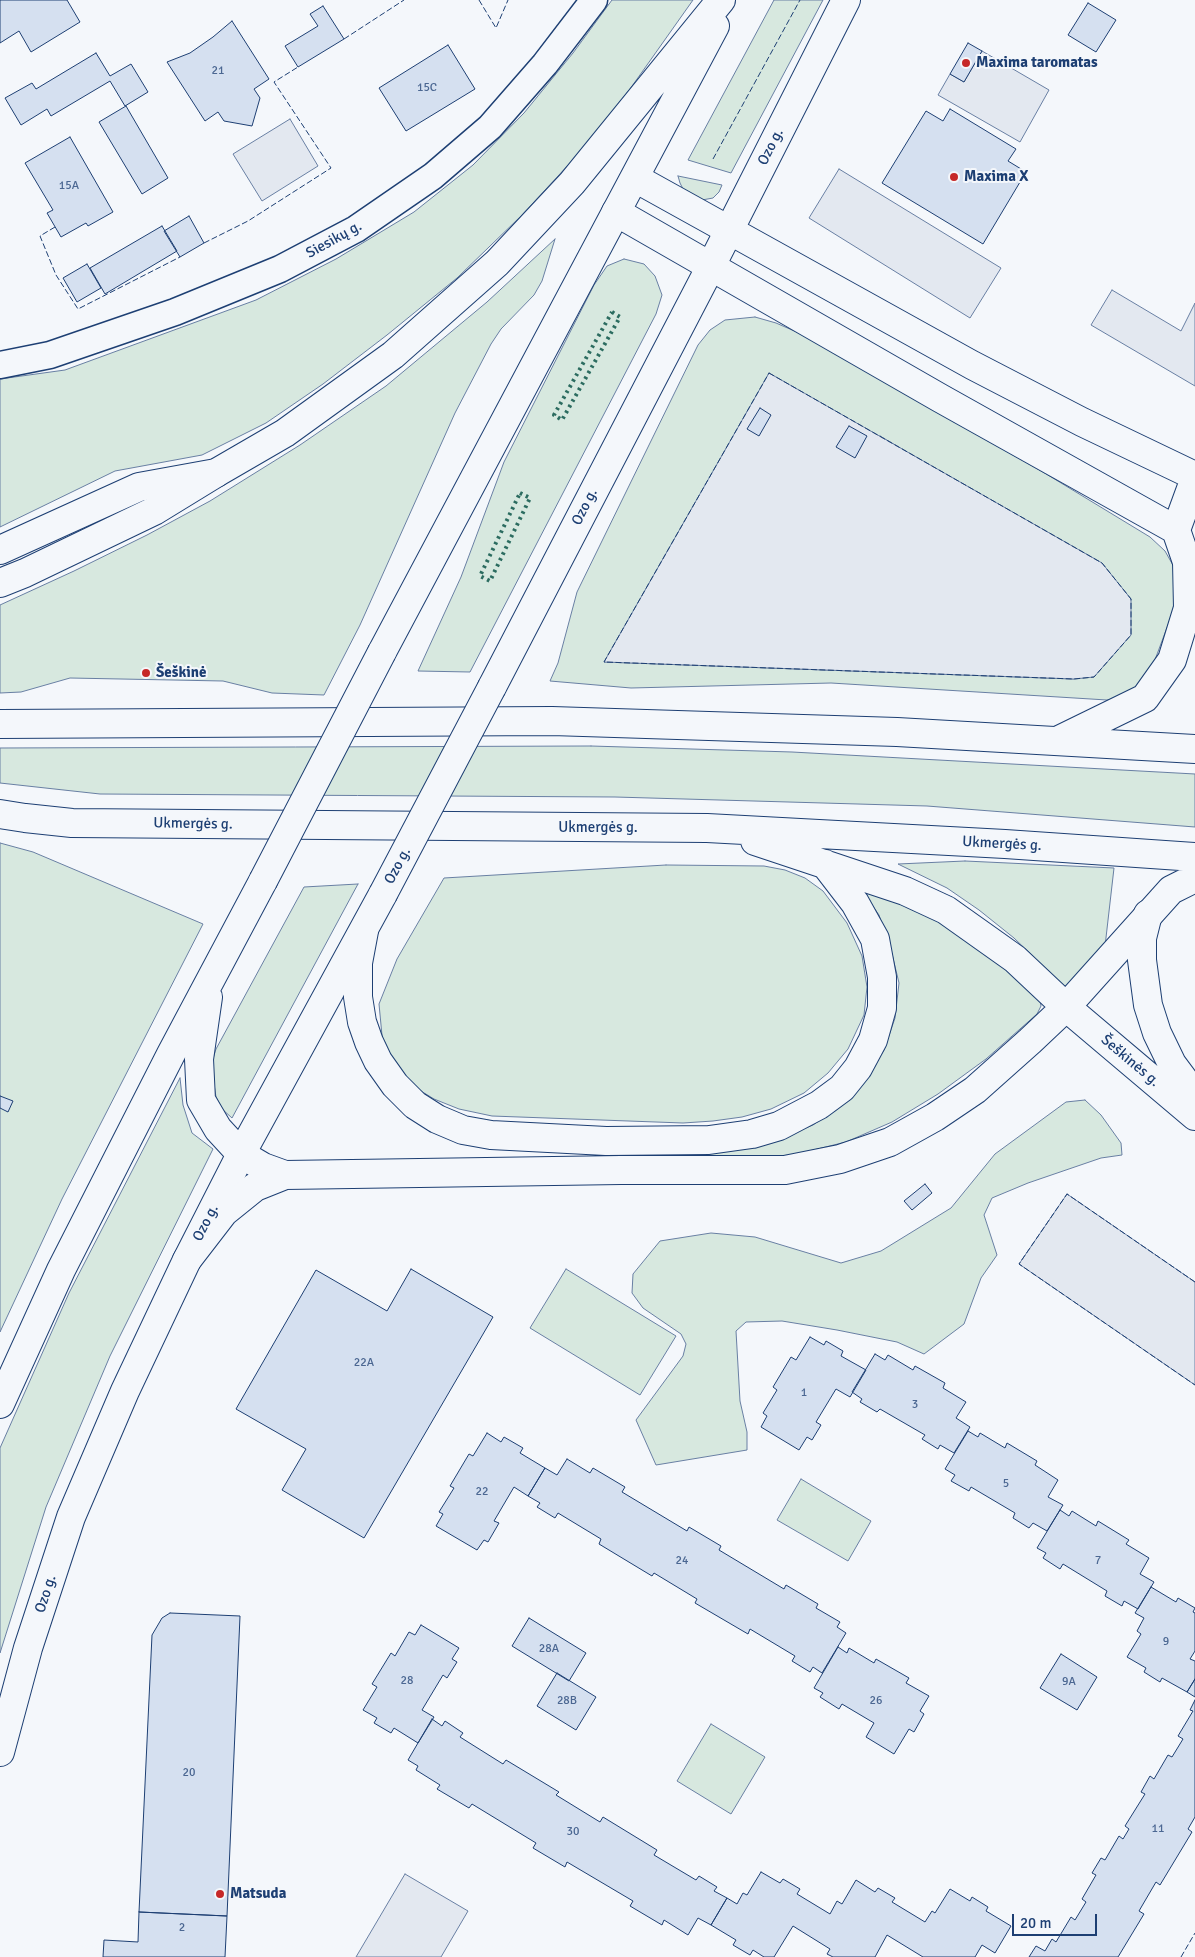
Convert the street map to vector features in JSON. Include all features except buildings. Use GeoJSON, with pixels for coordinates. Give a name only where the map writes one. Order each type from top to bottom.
{"type":"FeatureCollection","features":[{"type":"Feature","properties":{"kind":"main road"},"geometry":{"type":"LineString","coordinates":[[0,583],[25,573],[154,511],[285,434],[393,355],[497,263],[572,183],[721,0]]}},
{"type":"Feature","properties":{"kind":"main road"},"geometry":{"type":"LineString","coordinates":[[0,1404],[61,1270],[211,978],[729,0]]}},
{"type":"Feature","properties":{"kind":"main road","name":"Ozo g."},"geometry":{"type":"LineString","coordinates":[[0,1752],[28,1648],[71,1518],[125,1391],[187,1260],[241,1154],[364,931],[492,687],[846,0]]}},
{"type":"Feature","properties":{"kind":"main road"},"geometry":{"type":"LineString","coordinates":[[635,178],[972,365],[1082,422],[1195,477],[1185,532],[1188,608],[1172,660],[1145,698],[1060,740]]}},
{"type":"Feature","properties":{"kind":"main road"},"geometry":{"type":"LineString","coordinates":[[616,212],[940,398],[1185,532]]}},
{"type":"Feature","properties":{"kind":"main road"},"geometry":{"type":"LineString","coordinates":[[0,550],[139,487],[216,473]]}},
{"type":"Feature","properties":{"kind":"main road"},"geometry":{"type":"LineString","coordinates":[[0,724],[552,721],[897,732],[1195,749]]}},
{"type":"Feature","properties":{"kind":"main road","name":"Ukmergės g."},"geometry":{"type":"LineString","coordinates":[[0,814],[72,823],[707,828],[1005,844],[1195,857]]}},
{"type":"Feature","properties":{"kind":"main road","name":"Šeškinės g."},"geometry":{"type":"LineString","coordinates":[[707,828],[778,848],[905,891],[946,910],[1015,959],[1066,1006],[1195,1116]]}},
{"type":"Feature","properties":{"kind":"main road"},"geometry":{"type":"LineString","coordinates":[[364,931],[358,963],[358,997],[362,1022],[369,1042],[378,1061],[395,1085],[414,1105],[437,1119],[463,1130],[491,1136],[606,1141],[709,1140],[752,1134],[779,1126],[819,1105],[842,1088],[858,1068],[873,1040],[882,1008],[882,985],[875,939],[855,903],[824,864]]}},
{"type":"Feature","properties":{"kind":"main road"},"geometry":{"type":"LineString","coordinates":[[211,978],[199,1059],[202,1100],[218,1129],[241,1154],[263,1168],[285,1175],[621,1170],[785,1170],[840,1159],[890,1142],[943,1112],[975,1090],[1066,1006],[1171,890],[1195,878]]}},
{"type":"Feature","properties":{"kind":"main road"},"geometry":{"type":"LineString","coordinates":[[1148,914],[1142,938],[1142,960],[1148,1005],[1157,1033],[1172,1064],[1195,1095]]}},
{"type":"Feature","properties":{"kind":"main road"},"geometry":{"type":"LineString","coordinates":[[187,1260],[224,1212],[256,1186],[285,1175]]}},
{"type":"Feature","properties":{"kind":"street","name":"Siesikų g."},"geometry":{"type":"LineString","coordinates":[[0,365],[50,355],[175,312],[280,269],[356,229],[433,176],[490,127],[545,64],[594,0]]}},
{"type":"Feature","properties":{"kind":"shaded area"},"geometry":{"type":"Polygon","coordinates":[[[612,0],[693,0],[630,89],[583,149],[521,216],[457,278],[323,384],[266,423],[202,455],[115,471],[0,527],[0,379],[65,370],[256,300],[336,259],[414,212],[473,165],[524,113],[573,53],[612,0]]]}},
{"type":"Feature","properties":{"kind":"shaded area"},"geometry":{"type":"Polygon","coordinates":[[[774,0],[823,0],[731,173],[688,160],[774,0]]]}},
{"type":"Feature","properties":{"kind":"shaded area"},"geometry":{"type":"Polygon","coordinates":[[[982,51],[1049,90],[1020,142],[938,95],[950,74],[964,82],[982,51]]]}},
{"type":"Feature","properties":{"kind":"shaded area"},"geometry":{"type":"Polygon","coordinates":[[[290,119],[318,166],[262,201],[233,154],[290,119]]]}},
{"type":"Feature","properties":{"kind":"shaded area"},"geometry":{"type":"Polygon","coordinates":[[[839,169],[1001,268],[970,318],[809,218],[839,169]]]}},
{"type":"Feature","properties":{"kind":"shaded area"},"geometry":{"type":"Polygon","coordinates":[[[678,176],[722,185],[719,192],[713,198],[702,200],[684,191],[678,176]]]}},
{"type":"Feature","properties":{"kind":"shaded area"},"geometry":{"type":"Polygon","coordinates":[[[555,239],[542,281],[534,295],[501,329],[491,344],[455,413],[360,625],[324,695],[272,693],[223,681],[70,678],[21,692],[0,693],[0,605],[147,535],[210,501],[300,445],[386,386],[487,302],[555,239]]]}},
{"type":"Feature","properties":{"kind":"shaded area"},"geometry":{"type":"Polygon","coordinates":[[[624,259],[644,264],[655,276],[662,295],[656,314],[470,672],[418,671],[461,577],[504,462],[594,285],[607,266],[624,259]]]}},
{"type":"Feature","properties":{"kind":"shaded area"},"geometry":{"type":"Polygon","coordinates":[[[1112,290],[1181,331],[1195,303],[1195,386],[1091,325],[1112,290]]]}},
{"type":"Feature","properties":{"kind":"shaded area"},"geometry":{"type":"Polygon","coordinates":[[[755,317],[776,323],[799,333],[1043,472],[1150,537],[1165,551],[1174,567],[1174,609],[1150,673],[1137,690],[1122,699],[1107,700],[831,683],[631,688],[550,681],[558,663],[577,592],[698,345],[710,330],[725,320],[755,317]],[[880,436],[604,662],[1074,679],[907,452],[880,436]]]}},
{"type":"Feature","properties":{"kind":"shaded area"},"geometry":{"type":"Polygon","coordinates":[[[769,373],[1102,563],[1131,599],[1131,635],[1094,677],[1074,679],[604,662],[769,373]]]}},
{"type":"Feature","properties":{"kind":"shaded area"},"geometry":{"type":"Polygon","coordinates":[[[591,746],[792,752],[1195,774],[1195,827],[927,806],[615,797],[100,794],[0,783],[0,748],[591,746]]]}},
{"type":"Feature","properties":{"kind":"shaded area"},"geometry":{"type":"Polygon","coordinates":[[[0,843],[33,852],[203,924],[62,1199],[0,1332],[0,843]]]}},
{"type":"Feature","properties":{"kind":"shaded area"},"geometry":{"type":"Polygon","coordinates":[[[965,861],[1114,868],[1104,955],[1068,990],[1014,938],[979,910],[947,888],[898,864],[965,861]]]}},
{"type":"Feature","properties":{"kind":"shaded area"},"geometry":{"type":"Polygon","coordinates":[[[666,865],[764,866],[785,870],[805,878],[823,891],[847,923],[862,956],[867,987],[864,1015],[848,1049],[828,1073],[804,1093],[771,1109],[742,1117],[713,1121],[683,1123],[492,1116],[459,1109],[434,1099],[416,1088],[396,1068],[383,1046],[379,1004],[397,959],[444,878],[666,865]]]}},
{"type":"Feature","properties":{"kind":"shaded area"},"geometry":{"type":"Polygon","coordinates":[[[358,884],[232,1118],[222,1109],[216,1097],[211,1065],[216,1049],[304,887],[358,884]]]}},
{"type":"Feature","properties":{"kind":"shaded area"},"geometry":{"type":"Polygon","coordinates":[[[858,885],[953,926],[1000,962],[1040,1000],[1041,1006],[1037,1014],[986,1059],[938,1094],[892,1122],[846,1142],[797,1154],[741,1161],[709,1162],[708,1154],[764,1145],[813,1125],[848,1100],[884,1050],[895,1018],[899,983],[879,915],[858,885]]]}},
{"type":"Feature","properties":{"kind":"shaded area"},"geometry":{"type":"Polygon","coordinates":[[[180,1078],[183,1105],[192,1133],[213,1149],[110,1356],[46,1507],[0,1653],[0,1448],[69,1293],[180,1078]]]}},
{"type":"Feature","properties":{"kind":"shaded area"},"geometry":{"type":"Polygon","coordinates":[[[1085,1100],[1101,1115],[1121,1143],[1122,1155],[1101,1158],[1028,1183],[992,1198],[984,1215],[997,1255],[981,1278],[964,1324],[924,1354],[897,1342],[837,1330],[782,1321],[746,1322],[736,1331],[740,1401],[747,1432],[747,1450],[656,1465],[636,1420],[683,1356],[686,1344],[681,1334],[643,1308],[632,1293],[633,1274],[660,1241],[711,1233],[755,1237],[841,1263],[881,1251],[951,1208],[995,1154],[1066,1102],[1085,1100]]]}},
{"type":"Feature","properties":{"kind":"shaded area"},"geometry":{"type":"Polygon","coordinates":[[[1067,1194],[1195,1282],[1195,1385],[1019,1264],[1067,1194]]]}},
{"type":"Feature","properties":{"kind":"shaded area"},"geometry":{"type":"Polygon","coordinates":[[[566,1269],[676,1336],[640,1395],[530,1328],[566,1269]]]}},
{"type":"Feature","properties":{"kind":"shaded area"},"geometry":{"type":"Polygon","coordinates":[[[801,1479],[871,1521],[848,1561],[777,1520],[801,1479]]]}},
{"type":"Feature","properties":{"kind":"shaded area"},"geometry":{"type":"Polygon","coordinates":[[[711,1724],[765,1757],[731,1814],[677,1781],[711,1724]]]}},
{"type":"Feature","properties":{"kind":"shaded area"},"geometry":{"type":"Polygon","coordinates":[[[405,1874],[468,1911],[441,1957],[356,1957],[405,1874]]]}},
{"type":"Feature","properties":{"kind":"hedge"},"geometry":{"type":"LineString","coordinates":[[612,312],[620,317],[562,420],[554,415],[612,312]]}},
{"type":"Feature","properties":{"kind":"hedge"},"geometry":{"type":"LineString","coordinates":[[520,493],[530,498],[490,581],[480,576],[520,493]]}},
{"type":"Feature","properties":{"kind":"fence"},"geometry":{"type":"LineString","coordinates":[[344,39],[404,0]]}},
{"type":"Feature","properties":{"kind":"fence"},"geometry":{"type":"LineString","coordinates":[[479,0],[496,28],[508,0]]}},
{"type":"Feature","properties":{"kind":"fence"},"geometry":{"type":"LineString","coordinates":[[713,159],[800,0]]}},
{"type":"Feature","properties":{"kind":"fence"},"geometry":{"type":"LineString","coordinates":[[204,243],[248,221],[331,168],[274,82],[298,67]]}},
{"type":"Feature","properties":{"kind":"fence"},"geometry":{"type":"LineString","coordinates":[[55,227],[40,236],[56,275],[78,309],[180,257]]}},
{"type":"Feature","properties":{"kind":"fence"},"geometry":{"type":"LineString","coordinates":[[769,373],[1102,563],[1131,599],[1131,635],[1094,677],[1074,679],[604,662],[769,373]]}},
{"type":"Feature","properties":{"kind":"fence"},"geometry":{"type":"LineString","coordinates":[[1195,1282],[1067,1194],[1019,1264],[1195,1385]]}},
{"type":"Feature","properties":{"kind":"fence"},"geometry":{"type":"LineString","coordinates":[[1181,1957],[1195,1933]]}},
{"type":"Feature","properties":{"kind":"place","name":"Maxima taromatas"},"geometry":{"type":"Point","coordinates":[966,63]}},
{"type":"Feature","properties":{"kind":"place","name":"Maxima X"},"geometry":{"type":"Point","coordinates":[954,177]}},
{"type":"Feature","properties":{"kind":"place","name":"Šeškinė"},"geometry":{"type":"Point","coordinates":[146,673]}},
{"type":"Feature","properties":{"kind":"place","name":"Matsuda"},"geometry":{"type":"Point","coordinates":[220,1894]}}]}
